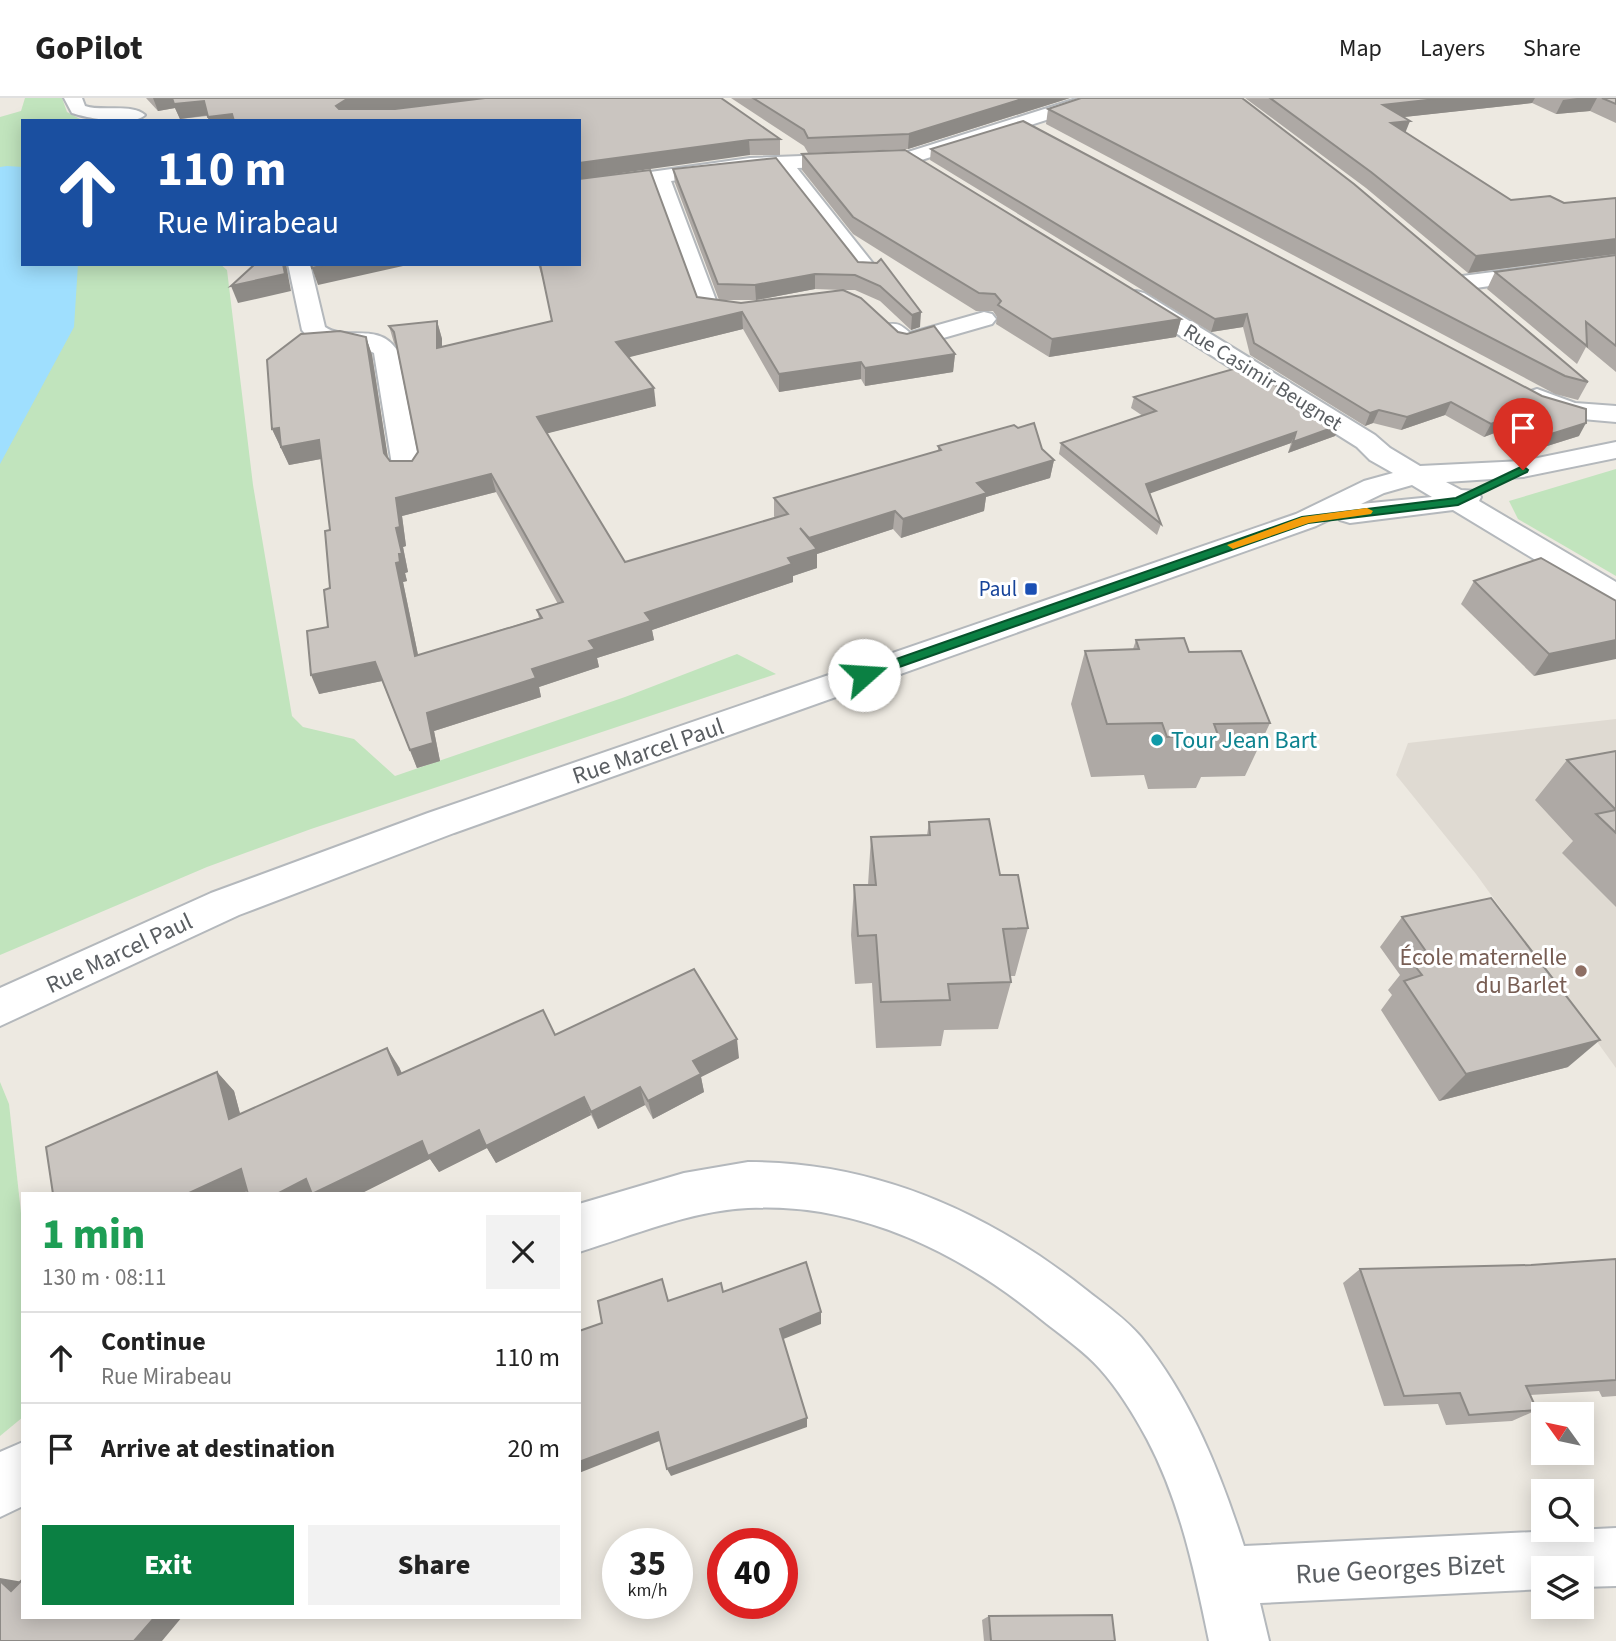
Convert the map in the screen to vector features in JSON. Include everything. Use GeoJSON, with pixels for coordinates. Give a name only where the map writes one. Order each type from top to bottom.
{"type":"FeatureCollection","features":[{"type":"Feature","properties":{"kind":"street"},"geometry":{"type":"LineString","coordinates":[[73,98],[78,110],[92,114],[139,118]]}},
{"type":"Feature","properties":{"kind":"street"},"geometry":{"type":"LineString","coordinates":[[122,98],[139,118]]}},
{"type":"Feature","properties":{"kind":"street"},"geometry":{"type":"LineString","coordinates":[[581,188],[787,155],[827,162],[909,158],[1024,123],[1090,99]]}},
{"type":"Feature","properties":{"kind":"street"},"geometry":{"type":"LineString","coordinates":[[1024,123],[1050,137]]}},
{"type":"Feature","properties":{"kind":"street"},"geometry":{"type":"LineString","coordinates":[[787,155],[867,271]]}},
{"type":"Feature","properties":{"kind":"street"},"geometry":{"type":"LineString","coordinates":[[909,158],[934,173]]}},
{"type":"Feature","properties":{"kind":"street"},"geometry":{"type":"LineString","coordinates":[[660,177],[707,307],[721,312],[770,307]]}},
{"type":"Feature","properties":{"kind":"street"},"geometry":{"type":"LineString","coordinates":[[1462,283],[1616,262]]}},
{"type":"Feature","properties":{"kind":"street"},"geometry":{"type":"LineString","coordinates":[[1441,265],[1483,300]]}},
{"type":"Feature","properties":{"kind":"street"},"geometry":{"type":"LineString","coordinates":[[299,266],[314,330],[327,339],[367,339],[384,350],[407,471]]}},
{"type":"Feature","properties":{"kind":"street","name":"Rue Casimir Beugnet"},"geometry":{"type":"LineString","coordinates":[[1121,289],[1458,502],[1616,595]]}},
{"type":"Feature","properties":{"kind":"street"},"geometry":{"type":"LineString","coordinates":[[877,315],[905,342],[984,319]]}},
{"type":"Feature","properties":{"kind":"street"},"geometry":{"type":"LineString","coordinates":[[1585,387],[1616,413]]}},
{"type":"Feature","properties":{"kind":"street"},"geometry":{"type":"LineString","coordinates":[[1521,388],[1545,401],[1571,410],[1616,413]]}},
{"type":"Feature","properties":{"kind":"street"},"geometry":{"type":"LineString","coordinates":[[1523,470],[1616,450]]}},
{"type":"Feature","properties":{"kind":"street","name":"Rue Marcel Paul"},"geometry":{"type":"LineString","coordinates":[[0,1008],[225,904],[403,838],[1307,520],[1374,488],[1416,475],[1523,470]]}},
{"type":"Feature","properties":{"kind":"street","name":"Rue Marcel Paul"},"geometry":{"type":"LineString","coordinates":[[1307,520],[1458,502],[1523,470]]}},
{"type":"Feature","properties":{"kind":"street"},"geometry":{"type":"LineString","coordinates":[[581,1227],[689,1195],[748,1185],[801,1185],[860,1197],[925,1220],[987,1251],[1047,1289],[1121,1354],[1166,1419],[1203,1499],[1226,1576],[1239,1641]]}},
{"type":"Feature","properties":{"kind":"street"},"geometry":{"type":"LineString","coordinates":[[0,1489],[21,1471]]}},
{"type":"Feature","properties":{"kind":"street","name":"Rue Georges Bizet"},"geometry":{"type":"LineString","coordinates":[[1226,1576],[1616,1557]]}},
{"type":"Feature","properties":{"kind":"shaded area","name":"École maternelle du Barlet"},"geometry":{"type":"Polygon","coordinates":[[[1616,719],[1616,1068],[1476,874],[1396,775],[1408,743],[1616,719]]]}},
{"type":"Feature","properties":{"kind":"green space"},"geometry":{"type":"Polygon","coordinates":[[[25,98],[62,98],[67,112],[80,119],[21,119],[21,266],[222,266],[227,270],[253,485],[292,716],[303,727],[354,739],[395,776],[625,697],[737,654],[776,674],[311,829],[207,867],[0,955],[0,117],[21,111],[25,98]]]}},
{"type":"Feature","properties":{"kind":"green space"},"geometry":{"type":"Polygon","coordinates":[[[1616,469],[1616,576],[1518,519],[1509,501],[1616,469]]]}},
{"type":"Feature","properties":{"kind":"green space"},"geometry":{"type":"Polygon","coordinates":[[[0,1082],[9,1104],[21,1213],[21,1419],[0,1436],[0,1082]]]}},
{"type":"Feature","properties":{"kind":"water"},"geometry":{"type":"Polygon","coordinates":[[[0,167],[21,167],[21,266],[78,266],[74,327],[0,464],[0,167]]]}},
{"type":"Feature","properties":{"kind":"building"},"geometry":{"type":"Polygon","coordinates":[[[172,98],[352,98],[336,106],[339,109],[395,109],[485,98],[721,98],[780,139],[749,140],[581,163],[581,119],[233,119],[232,114],[208,117],[204,101],[174,104],[172,98]]]}},
{"type":"Feature","properties":{"kind":"building"},"geometry":{"type":"Polygon","coordinates":[[[753,98],[1025,98],[909,134],[808,138],[804,130],[753,98]]]}},
{"type":"Feature","properties":{"kind":"building"},"geometry":{"type":"Polygon","coordinates":[[[1081,98],[1242,98],[1354,184],[1588,382],[1565,376],[1048,109],[1081,98]]]}},
{"type":"Feature","properties":{"kind":"building"},"geometry":{"type":"Polygon","coordinates":[[[1270,98],[1445,98],[1383,105],[1410,121],[1391,123],[1511,200],[1550,196],[1564,203],[1616,198],[1616,239],[1476,256],[1371,172],[1270,98]]]}},
{"type":"Feature","properties":{"kind":"building"},"geometry":{"type":"Polygon","coordinates":[[[1602,98],[1616,98],[1616,104],[1602,98]]]}},
{"type":"Feature","properties":{"kind":"building"},"geometry":{"type":"Polygon","coordinates":[[[1023,121],[1542,396],[1586,409],[1586,423],[1551,434],[1533,425],[1513,425],[1503,419],[1491,424],[1451,402],[1407,417],[1379,410],[1370,413],[1254,343],[1247,314],[1215,319],[931,149],[1023,121]]]}},
{"type":"Feature","properties":{"kind":"building"},"geometry":{"type":"Polygon","coordinates":[[[905,150],[1181,319],[1052,339],[998,305],[1001,301],[995,294],[979,293],[853,217],[802,154],[905,150]]]}},
{"type":"Feature","properties":{"kind":"building"},"geometry":{"type":"Polygon","coordinates":[[[776,158],[858,262],[877,263],[881,259],[921,312],[912,315],[880,286],[855,275],[815,274],[755,285],[718,284],[673,169],[776,158]]]}},
{"type":"Feature","properties":{"kind":"building"},"geometry":{"type":"Polygon","coordinates":[[[650,170],[697,297],[741,303],[843,290],[861,298],[898,332],[907,334],[934,326],[955,354],[865,368],[861,362],[779,374],[742,312],[616,342],[654,388],[537,417],[625,562],[788,514],[774,498],[941,450],[938,446],[1014,425],[1018,428],[1034,423],[1042,449],[1054,460],[977,483],[987,493],[903,519],[895,511],[809,538],[800,528],[817,549],[788,558],[792,564],[645,613],[651,621],[589,641],[595,649],[532,669],[536,678],[427,713],[433,743],[410,750],[375,662],[311,675],[307,631],[328,627],[324,590],[330,588],[325,531],[330,530],[319,440],[281,447],[279,428],[272,429],[267,360],[301,334],[340,331],[366,337],[384,453],[390,461],[412,461],[418,452],[394,332],[389,326],[437,321],[437,348],[552,321],[540,266],[581,266],[581,179],[650,170]],[[491,474],[396,498],[400,527],[396,528],[402,554],[399,554],[400,562],[396,563],[415,656],[542,618],[537,610],[563,602],[491,474]]]}},
{"type":"Feature","properties":{"kind":"building"},"geometry":{"type":"Polygon","coordinates":[[[1616,255],[1616,346],[1586,322],[1587,346],[1495,272],[1616,255]]]}},
{"type":"Feature","properties":{"kind":"building"},"geometry":{"type":"Polygon","coordinates":[[[253,266],[283,266],[285,274],[231,286],[253,266]]]}},
{"type":"Feature","properties":{"kind":"building"},"geometry":{"type":"Polygon","coordinates":[[[1244,366],[1340,425],[1293,442],[1296,432],[1146,484],[1161,524],[1061,443],[1156,411],[1134,397],[1244,366]]]}},
{"type":"Feature","properties":{"kind":"building"},"geometry":{"type":"Polygon","coordinates":[[[1541,558],[1616,601],[1616,640],[1549,654],[1474,581],[1541,558]]]}},
{"type":"Feature","properties":{"kind":"building"},"geometry":{"type":"Polygon","coordinates":[[[1184,638],[1189,652],[1241,651],[1270,723],[1214,724],[1218,735],[1167,737],[1162,723],[1107,724],[1085,651],[1139,649],[1136,640],[1184,638]]]}},
{"type":"Feature","properties":{"kind":"building"},"geometry":{"type":"Polygon","coordinates":[[[1616,751],[1616,810],[1567,760],[1616,751]]]}},
{"type":"Feature","properties":{"kind":"building"},"geometry":{"type":"Polygon","coordinates":[[[1616,810],[1616,833],[1596,814],[1616,810]]]}},
{"type":"Feature","properties":{"kind":"building"},"geometry":{"type":"Polygon","coordinates":[[[989,819],[1000,875],[1018,875],[1028,928],[1003,929],[1011,982],[948,984],[950,1000],[881,1002],[876,935],[858,936],[854,885],[876,885],[871,837],[930,835],[929,822],[989,819]]]}},
{"type":"Feature","properties":{"kind":"building"},"geometry":{"type":"Polygon","coordinates":[[[1491,898],[1600,1040],[1466,1074],[1404,981],[1422,975],[1411,961],[1430,957],[1402,917],[1491,898]]]}},
{"type":"Feature","properties":{"kind":"building"},"geometry":{"type":"Polygon","coordinates":[[[694,969],[737,1039],[693,1061],[701,1074],[648,1101],[640,1087],[591,1112],[584,1097],[486,1146],[479,1130],[428,1156],[422,1141],[316,1192],[311,1192],[306,1179],[281,1192],[247,1192],[241,1169],[191,1192],[53,1192],[46,1147],[217,1072],[229,1119],[387,1048],[398,1075],[543,1010],[555,1035],[694,969]]]}},
{"type":"Feature","properties":{"kind":"building"},"geometry":{"type":"Polygon","coordinates":[[[1616,1259],[1616,1380],[1526,1386],[1533,1402],[1531,1402],[1531,1410],[1469,1415],[1460,1393],[1404,1396],[1360,1269],[1531,1265],[1616,1259]]]}},
{"type":"Feature","properties":{"kind":"building"},"geometry":{"type":"Polygon","coordinates":[[[806,1262],[821,1312],[780,1329],[807,1418],[667,1469],[658,1432],[581,1461],[581,1330],[602,1323],[598,1301],[662,1279],[668,1301],[721,1283],[723,1292],[806,1262]]]}},
{"type":"Feature","properties":{"kind":"building"},"geometry":{"type":"Polygon","coordinates":[[[0,1581],[11,1591],[21,1581],[21,1619],[153,1619],[134,1641],[0,1641],[0,1581]]]}},
{"type":"Feature","properties":{"kind":"building"},"geometry":{"type":"Polygon","coordinates":[[[1112,1615],[1115,1641],[991,1641],[989,1616],[1112,1615]]]}},
{"type":"Feature","properties":{"kind":"slow traffic"},"geometry":{"type":"LineString","coordinates":[[1233,545],[1307,520],[1367,511]]}},
{"type":"Feature","properties":{"kind":"place","name":"Paul"},"geometry":{"type":"Point","coordinates":[1031,589]}},
{"type":"Feature","properties":{"kind":"place","name":"Tour Jean Bart"},"geometry":{"type":"Point","coordinates":[1157,740]}},
{"type":"Feature","properties":{"kind":"place","name":"École maternelle du Barlet"},"geometry":{"type":"Point","coordinates":[1581,971]}},
{"type":"Feature","properties":{"kind":"route"},"geometry":{"type":"LineString","coordinates":[[864,675],[1307,520],[1403,506],[1458,502],[1523,470]]}}]}
